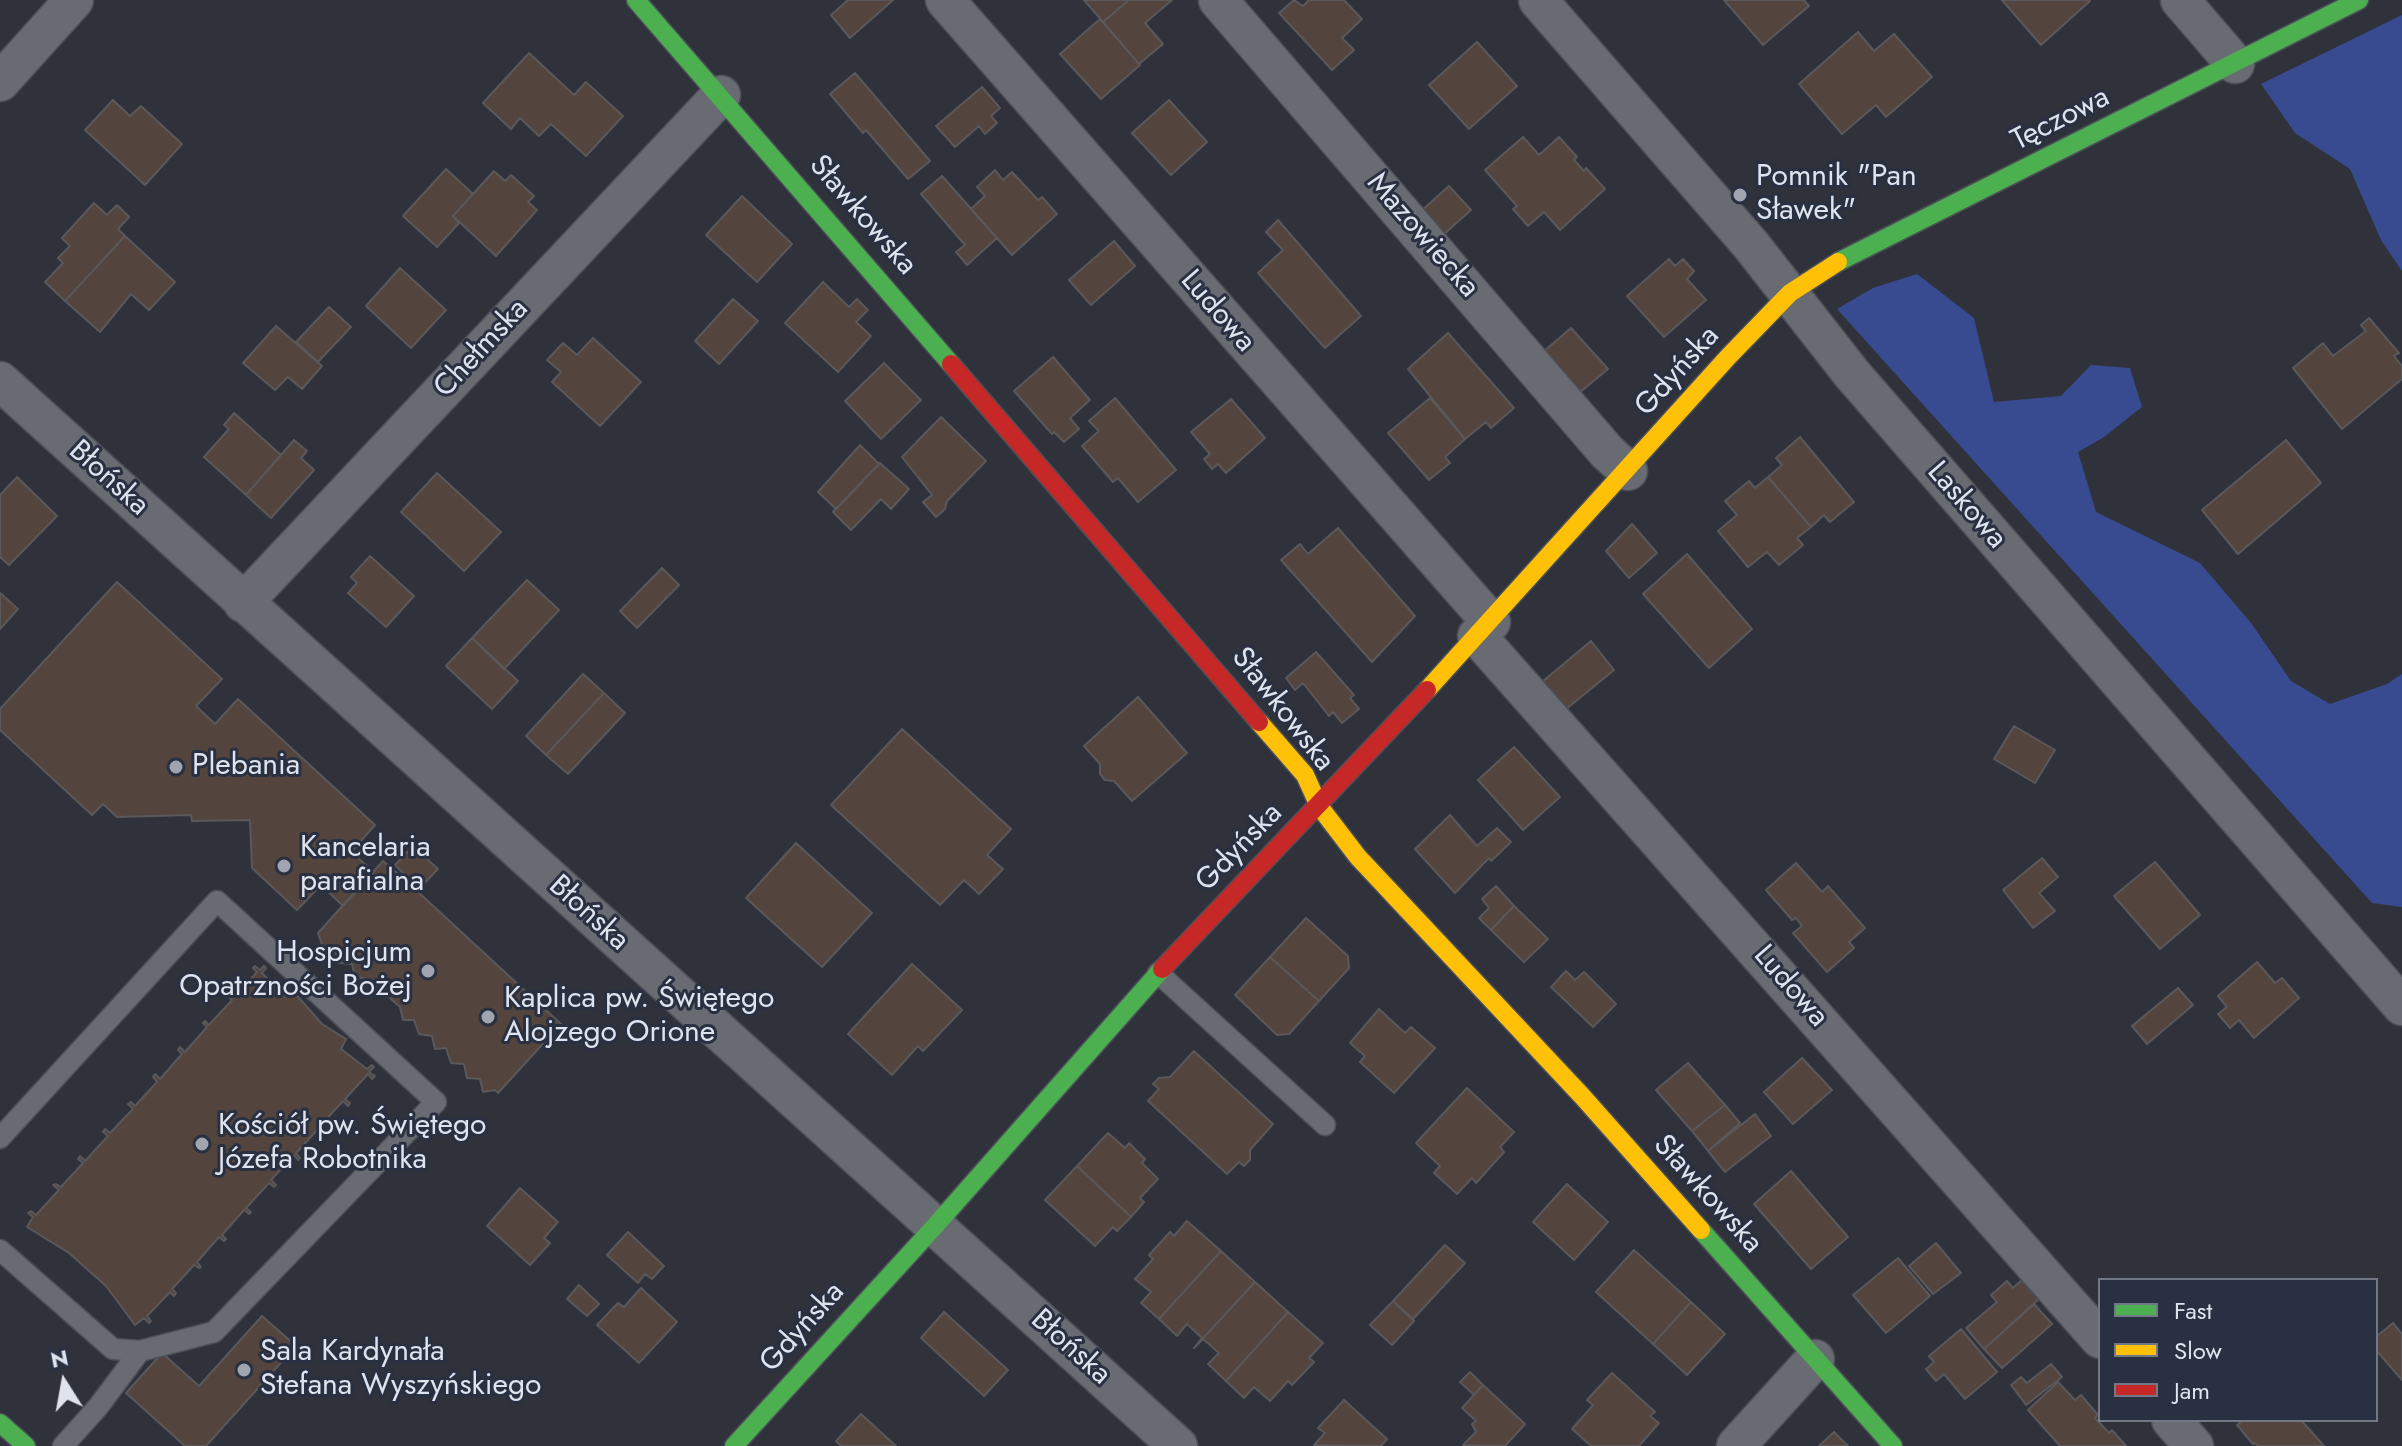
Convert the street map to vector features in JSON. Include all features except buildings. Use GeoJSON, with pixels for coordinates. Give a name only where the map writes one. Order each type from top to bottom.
{"type":"FeatureCollection","features":[{"type":"Feature","properties":{"kind":"street"},"geometry":{"type":"LineString","coordinates":[[0,82],[74,0]]}},
{"type":"Feature","properties":{"kind":"street","name":"Sławkowska"},"geometry":{"type":"LineString","coordinates":[[636,0],[1288,754],[1305,775],[1319,806],[1358,857],[1582,1096],[1893,1446]]}},
{"type":"Feature","properties":{"kind":"street","name":"Ludowa"},"geometry":{"type":"LineString","coordinates":[[945,0],[1743,933],[2098,1337]]}},
{"type":"Feature","properties":{"kind":"street","name":"Mazowiecka"},"geometry":{"type":"LineString","coordinates":[[1218,0],[1607,452],[1628,471]]}},
{"type":"Feature","properties":{"kind":"street","name":"Laskowa"},"geometry":{"type":"LineString","coordinates":[[1538,0],[1751,245],[1852,374],[2402,1006]]}},
{"type":"Feature","properties":{"kind":"street"},"geometry":{"type":"LineString","coordinates":[[2180,0],[2235,64]]}},
{"type":"Feature","properties":{"kind":"street","name":"Tęczowa"},"geometry":{"type":"LineString","coordinates":[[1790,293],[1829,266],[2359,0]]}},
{"type":"Feature","properties":{"kind":"street","name":"Chełmska"},"geometry":{"type":"LineString","coordinates":[[243,603],[721,95]]}},
{"type":"Feature","properties":{"kind":"street","name":"Gdyńska"},"geometry":{"type":"LineString","coordinates":[[734,1446],[935,1226],[1158,973],[1484,629],[1728,357],[1790,293]]}},
{"type":"Feature","properties":{"kind":"street","name":"Błońska"},"geometry":{"type":"LineString","coordinates":[[0,381],[1178,1446]]}},
{"type":"Feature","properties":{"kind":"street"},"geometry":{"type":"LineString","coordinates":[[1736,1446],[1815,1359]]}},
{"type":"Feature","properties":{"kind":"street"},"geometry":{"type":"LineString","coordinates":[[2173,1422],[2194,1446]]}},
{"type":"Feature","properties":{"kind":"street"},"geometry":{"type":"LineString","coordinates":[[0,1423],[26,1446]]}},
{"type":"Feature","properties":{"kind":"lane"},"geometry":{"type":"LineString","coordinates":[[0,1138],[217,901],[436,1102],[214,1332],[140,1351],[113,1349],[0,1250]]}},
{"type":"Feature","properties":{"kind":"lane"},"geometry":{"type":"LineString","coordinates":[[1158,973],[1325,1125]]}},
{"type":"Feature","properties":{"kind":"lane"},"geometry":{"type":"LineString","coordinates":[[63,1446],[98,1407],[140,1351]]}},
{"type":"Feature","properties":{"kind":"shaded area"},"geometry":{"type":"Polygon","coordinates":[[[2402,15],[2402,271],[2381,240],[2350,169],[2295,133],[2261,84],[2402,15]]]}},
{"type":"Feature","properties":{"kind":"shaded area"},"geometry":{"type":"Polygon","coordinates":[[[1917,274],[1974,318],[1994,402],[2061,396],[2091,365],[2130,368],[2142,407],[2104,437],[2078,452],[2096,512],[2200,563],[2251,623],[2291,681],[2330,704],[2387,684],[2402,674],[2402,907],[2372,903],[1837,309],[1873,288],[1917,274]]]}},
{"type":"Feature","properties":{"kind":"traffic: fast"},"geometry":{"type":"LineString","coordinates":[[636,0],[951,364]]}},
{"type":"Feature","properties":{"kind":"traffic: fast"},"geometry":{"type":"LineString","coordinates":[[1838,262],[2359,0]]}},
{"type":"Feature","properties":{"kind":"traffic: fast"},"geometry":{"type":"LineString","coordinates":[[734,1446],[935,1226],[1162,969]]}},
{"type":"Feature","properties":{"kind":"traffic: fast"},"geometry":{"type":"LineString","coordinates":[[1701,1230],[1893,1446]]}},
{"type":"Feature","properties":{"kind":"traffic: fast"},"geometry":{"type":"LineString","coordinates":[[0,1423],[26,1446]]}},
{"type":"Feature","properties":{"kind":"traffic: slow"},"geometry":{"type":"LineString","coordinates":[[1427,690],[1728,357],[1790,293],[1838,262]]}},
{"type":"Feature","properties":{"kind":"traffic: slow"},"geometry":{"type":"LineString","coordinates":[[1259,722],[1305,775],[1319,806],[1358,857],[1582,1096],[1701,1230]]}},
{"type":"Feature","properties":{"kind":"traffic: jam"},"geometry":{"type":"LineString","coordinates":[[951,364],[1259,722]]}},
{"type":"Feature","properties":{"kind":"traffic: jam"},"geometry":{"type":"LineString","coordinates":[[1162,969],[1427,690]]}},
{"type":"Feature","properties":{"kind":"place","name":"Pomnik \"Pan Sławek\""},"geometry":{"type":"Point","coordinates":[1740,195]}},
{"type":"Feature","properties":{"kind":"place","name":"Plebania"},"geometry":{"type":"Point","coordinates":[176,767]}},
{"type":"Feature","properties":{"kind":"place","name":"Kancelaria parafialna"},"geometry":{"type":"Point","coordinates":[284,866]}},
{"type":"Feature","properties":{"kind":"place","name":"Hospicjum Opatrzności Bożej"},"geometry":{"type":"Point","coordinates":[428,971]}},
{"type":"Feature","properties":{"kind":"place","name":"Kaplica pw. Świętego Alojzego Orione"},"geometry":{"type":"Point","coordinates":[488,1017]}},
{"type":"Feature","properties":{"kind":"place","name":"Kościół pw. Świętego Józefa Robotnika"},"geometry":{"type":"Point","coordinates":[202,1144]}},
{"type":"Feature","properties":{"kind":"place","name":"Sala Kardynała Stefana Wyszyńskiego"},"geometry":{"type":"Point","coordinates":[244,1370]}}]}
